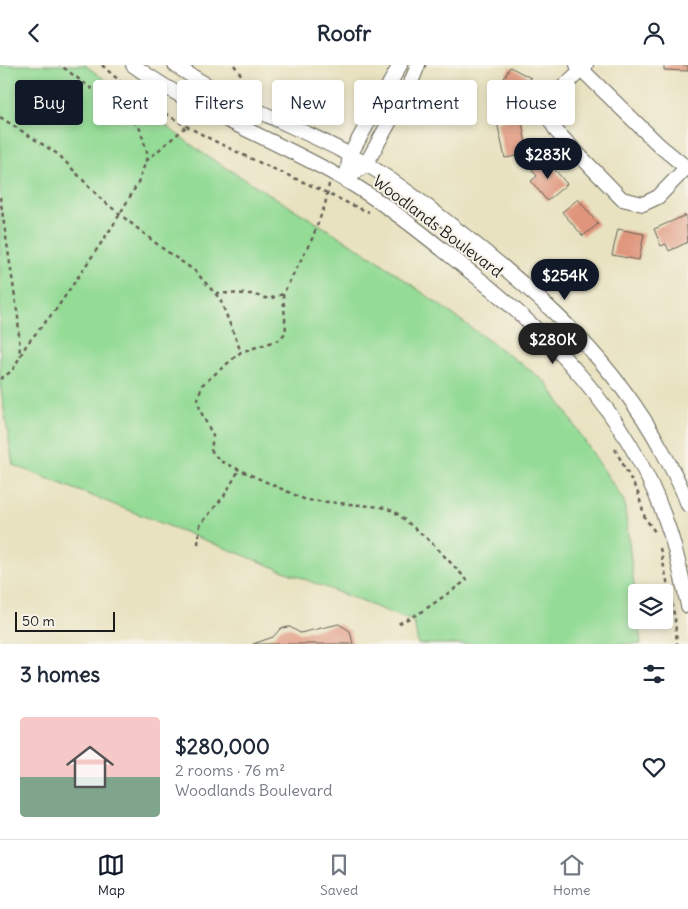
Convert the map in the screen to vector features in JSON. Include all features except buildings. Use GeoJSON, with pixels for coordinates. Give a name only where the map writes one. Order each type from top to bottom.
{"type":"FeatureCollection","features":[{"type":"Feature","properties":{"kind":"street","name":"Woodlands Boulevard"},"geometry":{"type":"LineString","coordinates":[[133,65],[189,102],[346,180],[397,214],[491,287],[549,339],[578,371],[611,413],[645,471],[667,523],[688,606]]}},
{"type":"Feature","properties":{"kind":"street","name":"Woodlands Boulevard"},"geometry":{"type":"LineString","coordinates":[[175,65],[207,84],[350,155],[407,190],[544,301],[571,326],[623,388],[651,429],[677,478],[688,505]]}},
{"type":"Feature","properties":{"kind":"street"},"geometry":{"type":"LineString","coordinates":[[346,180],[350,155],[400,65]]}},
{"type":"Feature","properties":{"kind":"street"},"geometry":{"type":"LineString","coordinates":[[346,180],[366,165],[410,85],[418,65]]}},
{"type":"Feature","properties":{"kind":"street"},"geometry":{"type":"LineString","coordinates":[[581,66],[660,147],[687,169],[658,197],[643,204],[622,199],[557,131],[549,118],[551,103],[556,94],[581,66]]}},
{"type":"Feature","properties":{"kind":"path"},"geometry":{"type":"LineString","coordinates":[[60,65],[93,90]]}},
{"type":"Feature","properties":{"kind":"path"},"geometry":{"type":"LineString","coordinates":[[102,65],[120,80]]}},
{"type":"Feature","properties":{"kind":"path"},"geometry":{"type":"LineString","coordinates":[[167,113],[187,126],[260,163],[374,214]]}},
{"type":"Feature","properties":{"kind":"path"},"geometry":{"type":"LineString","coordinates":[[0,117],[59,155],[101,199],[121,213],[162,248],[195,271],[214,292],[227,313],[242,352]]}},
{"type":"Feature","properties":{"kind":"path"},"geometry":{"type":"LineString","coordinates":[[137,125],[146,143],[146,161]]}},
{"type":"Feature","properties":{"kind":"path"},"geometry":{"type":"LineString","coordinates":[[0,379],[12,371],[27,343],[58,307],[121,213],[146,161],[187,126]]}},
{"type":"Feature","properties":{"kind":"path"},"geometry":{"type":"LineString","coordinates":[[326,192],[324,205],[312,239],[283,295],[286,326],[283,337],[242,352],[202,385],[198,399],[203,419],[213,436],[211,450],[214,456],[238,470],[306,500],[387,508],[404,519],[431,542],[467,580],[424,611],[398,624]]}},
{"type":"Feature","properties":{"kind":"path"},"geometry":{"type":"LineString","coordinates":[[0,197],[18,317],[20,357]]}},
{"type":"Feature","properties":{"kind":"path"},"geometry":{"type":"LineString","coordinates":[[214,292],[251,294],[269,299],[283,295]]}},
{"type":"Feature","properties":{"kind":"path"},"geometry":{"type":"LineString","coordinates":[[614,446],[638,493],[646,518],[659,538],[677,644]]}},
{"type":"Feature","properties":{"kind":"path"},"geometry":{"type":"LineString","coordinates":[[198,544],[200,525],[224,496],[238,470]]}},
{"type":"Feature","properties":{"kind":"green space"},"geometry":{"type":"Polygon","coordinates":[[[0,65],[85,65],[105,80],[93,80],[93,125],[165,125],[205,155],[376,259],[546,382],[624,501],[634,584],[628,584],[628,629],[639,629],[641,644],[418,644],[414,622],[13,465],[0,384],[0,65]]]}}]}
